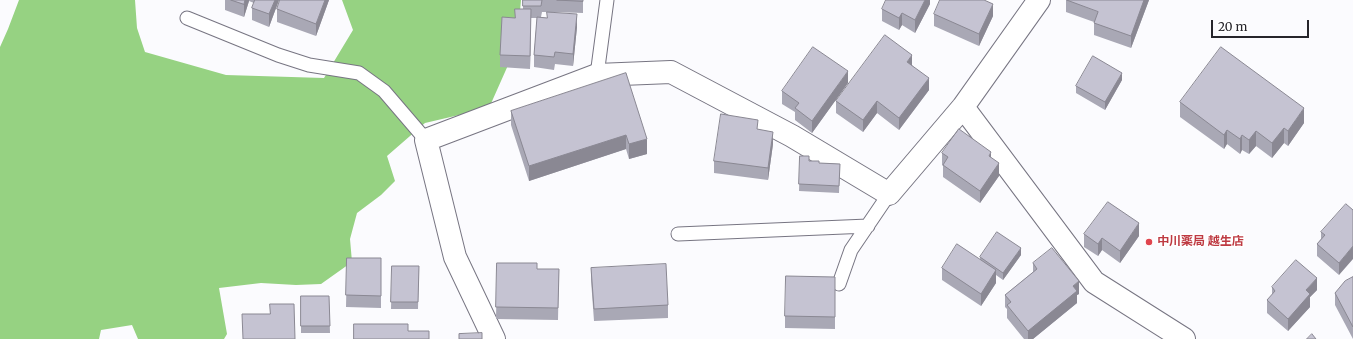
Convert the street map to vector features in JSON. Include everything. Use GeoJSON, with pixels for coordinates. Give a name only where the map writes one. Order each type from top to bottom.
{"type":"FeatureCollection","features":[{"type":"Feature","properties":{"kind":"street"},"geometry":{"type":"LineString","coordinates":[[494,339],[455,258],[426,140],[597,75],[671,72],[792,136],[889,194],[963,107],[1039,0]]}},
{"type":"Feature","properties":{"kind":"street"},"geometry":{"type":"LineString","coordinates":[[963,107],[1094,282],[1184,339]]}},
{"type":"Feature","properties":{"kind":"lane"},"geometry":{"type":"LineString","coordinates":[[597,75],[607,0]]}},
{"type":"Feature","properties":{"kind":"lane"},"geometry":{"type":"LineString","coordinates":[[187,18],[278,56],[309,65],[359,74],[384,91],[426,140]]}},
{"type":"Feature","properties":{"kind":"lane"},"geometry":{"type":"LineString","coordinates":[[839,284],[851,250],[889,194]]}},
{"type":"Feature","properties":{"kind":"lane"},"geometry":{"type":"LineString","coordinates":[[678,234],[868,226]]}},
{"type":"Feature","properties":{"kind":"green space"},"geometry":{"type":"Polygon","coordinates":[[[19,0],[135,0],[137,28],[145,52],[226,75],[324,78],[353,30],[342,0],[521,0],[517,45],[489,108],[425,123],[387,156],[395,181],[381,195],[357,213],[350,239],[352,262],[321,284],[296,285],[261,283],[219,288],[227,334],[224,339],[138,339],[132,325],[101,330],[99,339],[0,339],[0,47],[19,0]]]}},
{"type":"Feature","properties":{"kind":"building"},"geometry":{"type":"Polygon","coordinates":[[[231,0],[245,0],[244,4],[231,0]]]}},
{"type":"Feature","properties":{"kind":"building"},"geometry":{"type":"Polygon","coordinates":[[[255,0],[275,0],[269,14],[252,8],[255,0]]]}},
{"type":"Feature","properties":{"kind":"building"},"geometry":{"type":"Polygon","coordinates":[[[280,0],[325,0],[316,24],[277,9],[280,0]]]}},
{"type":"Feature","properties":{"kind":"building"},"geometry":{"type":"Polygon","coordinates":[[[523,0],[542,0],[541,6],[523,6],[523,0]]]}},
{"type":"Feature","properties":{"kind":"building"},"geometry":{"type":"Polygon","coordinates":[[[557,0],[583,0],[583,1],[557,0]]]}},
{"type":"Feature","properties":{"kind":"building"},"geometry":{"type":"Polygon","coordinates":[[[886,0],[925,0],[915,20],[902,13],[899,18],[882,9],[886,0]]]}},
{"type":"Feature","properties":{"kind":"building"},"geometry":{"type":"Polygon","coordinates":[[[940,0],[984,0],[993,4],[979,34],[934,14],[940,0]]]}},
{"type":"Feature","properties":{"kind":"building"},"geometry":{"type":"Polygon","coordinates":[[[1067,0],[1144,0],[1131,36],[1094,23],[1098,12],[1067,0]]]}},
{"type":"Feature","properties":{"kind":"building"},"geometry":{"type":"Polygon","coordinates":[[[515,9],[531,9],[530,56],[500,55],[502,17],[515,18],[515,9]]]}},
{"type":"Feature","properties":{"kind":"building"},"geometry":{"type":"Polygon","coordinates":[[[547,12],[577,14],[573,54],[555,52],[554,57],[534,55],[537,17],[547,18],[547,12]]]}},
{"type":"Feature","properties":{"kind":"building"},"geometry":{"type":"Polygon","coordinates":[[[885,35],[912,55],[907,62],[929,78],[899,118],[877,101],[863,120],[836,101],[885,35]]]}},
{"type":"Feature","properties":{"kind":"building"},"geometry":{"type":"Polygon","coordinates":[[[813,47],[848,71],[812,121],[795,108],[799,103],[782,91],[813,47]]]}},
{"type":"Feature","properties":{"kind":"building"},"geometry":{"type":"Polygon","coordinates":[[[1221,47],[1304,108],[1288,131],[1284,128],[1272,143],[1256,131],[1249,140],[1242,135],[1240,139],[1227,130],[1224,135],[1180,102],[1221,47]]]}},
{"type":"Feature","properties":{"kind":"building"},"geometry":{"type":"Polygon","coordinates":[[[1093,56],[1122,73],[1105,102],[1076,86],[1093,56]]]}},
{"type":"Feature","properties":{"kind":"building"},"geometry":{"type":"Polygon","coordinates":[[[626,73],[647,139],[629,144],[626,135],[529,166],[511,111],[626,73]]]}},
{"type":"Feature","properties":{"kind":"building"},"geometry":{"type":"Polygon","coordinates":[[[721,114],[758,120],[757,129],[773,132],[768,168],[714,161],[721,114]]]}},
{"type":"Feature","properties":{"kind":"building"},"geometry":{"type":"Polygon","coordinates":[[[959,129],[991,152],[989,156],[999,163],[980,191],[943,165],[948,157],[942,153],[959,129]]]}},
{"type":"Feature","properties":{"kind":"building"},"geometry":{"type":"Polygon","coordinates":[[[800,156],[809,156],[809,161],[819,161],[819,163],[840,164],[839,186],[799,184],[800,156]]]}},
{"type":"Feature","properties":{"kind":"building"},"geometry":{"type":"Polygon","coordinates":[[[1108,202],[1139,223],[1120,251],[1102,238],[1098,244],[1084,234],[1108,202]]]}},
{"type":"Feature","properties":{"kind":"building"},"geometry":{"type":"Polygon","coordinates":[[[1346,204],[1353,210],[1353,246],[1339,263],[1317,244],[1325,235],[1321,232],[1346,204]]]}},
{"type":"Feature","properties":{"kind":"building"},"geometry":{"type":"Polygon","coordinates":[[[997,232],[1021,248],[1003,273],[980,257],[997,232]]]}},
{"type":"Feature","properties":{"kind":"building"},"geometry":{"type":"Polygon","coordinates":[[[957,244],[996,270],[981,294],[942,268],[957,244]]]}},
{"type":"Feature","properties":{"kind":"building"},"geometry":{"type":"Polygon","coordinates":[[[1052,248],[1079,281],[1073,286],[1077,291],[1028,331],[1007,305],[1011,302],[1005,295],[1037,269],[1033,263],[1052,248]]]}},
{"type":"Feature","properties":{"kind":"building"},"geometry":{"type":"Polygon","coordinates":[[[347,258],[381,258],[381,296],[346,295],[347,258]]]}},
{"type":"Feature","properties":{"kind":"building"},"geometry":{"type":"Polygon","coordinates":[[[1296,260],[1317,278],[1306,290],[1310,294],[1288,319],[1267,300],[1275,291],[1272,287],[1296,260]]]}},
{"type":"Feature","properties":{"kind":"building"},"geometry":{"type":"Polygon","coordinates":[[[497,263],[537,263],[537,269],[559,269],[558,308],[496,307],[497,263]]]}},
{"type":"Feature","properties":{"kind":"building"},"geometry":{"type":"Polygon","coordinates":[[[666,264],[668,305],[594,309],[591,268],[666,264]]]}},
{"type":"Feature","properties":{"kind":"building"},"geometry":{"type":"Polygon","coordinates":[[[392,266],[419,266],[418,302],[391,302],[392,266]]]}},
{"type":"Feature","properties":{"kind":"building"},"geometry":{"type":"Polygon","coordinates":[[[786,276],[835,277],[835,317],[785,316],[786,276]]]}},
{"type":"Feature","properties":{"kind":"building"},"geometry":{"type":"Polygon","coordinates":[[[1353,277],[1353,327],[1335,293],[1345,281],[1353,277]]]}},
{"type":"Feature","properties":{"kind":"building"},"geometry":{"type":"Polygon","coordinates":[[[301,296],[329,296],[330,326],[301,326],[301,296]]]}},
{"type":"Feature","properties":{"kind":"building"},"geometry":{"type":"Polygon","coordinates":[[[270,304],[294,304],[295,339],[243,339],[242,314],[270,314],[270,304]]]}},
{"type":"Feature","properties":{"kind":"building"},"geometry":{"type":"Polygon","coordinates":[[[354,324],[408,324],[408,331],[429,331],[429,339],[354,339],[354,324]]]}},
{"type":"Feature","properties":{"kind":"building"},"geometry":{"type":"Polygon","coordinates":[[[482,333],[482,339],[459,339],[459,334],[482,333]]]}},
{"type":"Feature","properties":{"kind":"building"},"geometry":{"type":"Polygon","coordinates":[[[1312,334],[1316,339],[1307,339],[1312,334]]]}},
{"type":"Feature","properties":{"kind":"place","name":"中川薬局 越生店"},"geometry":{"type":"Point","coordinates":[1149,242]}}]}
